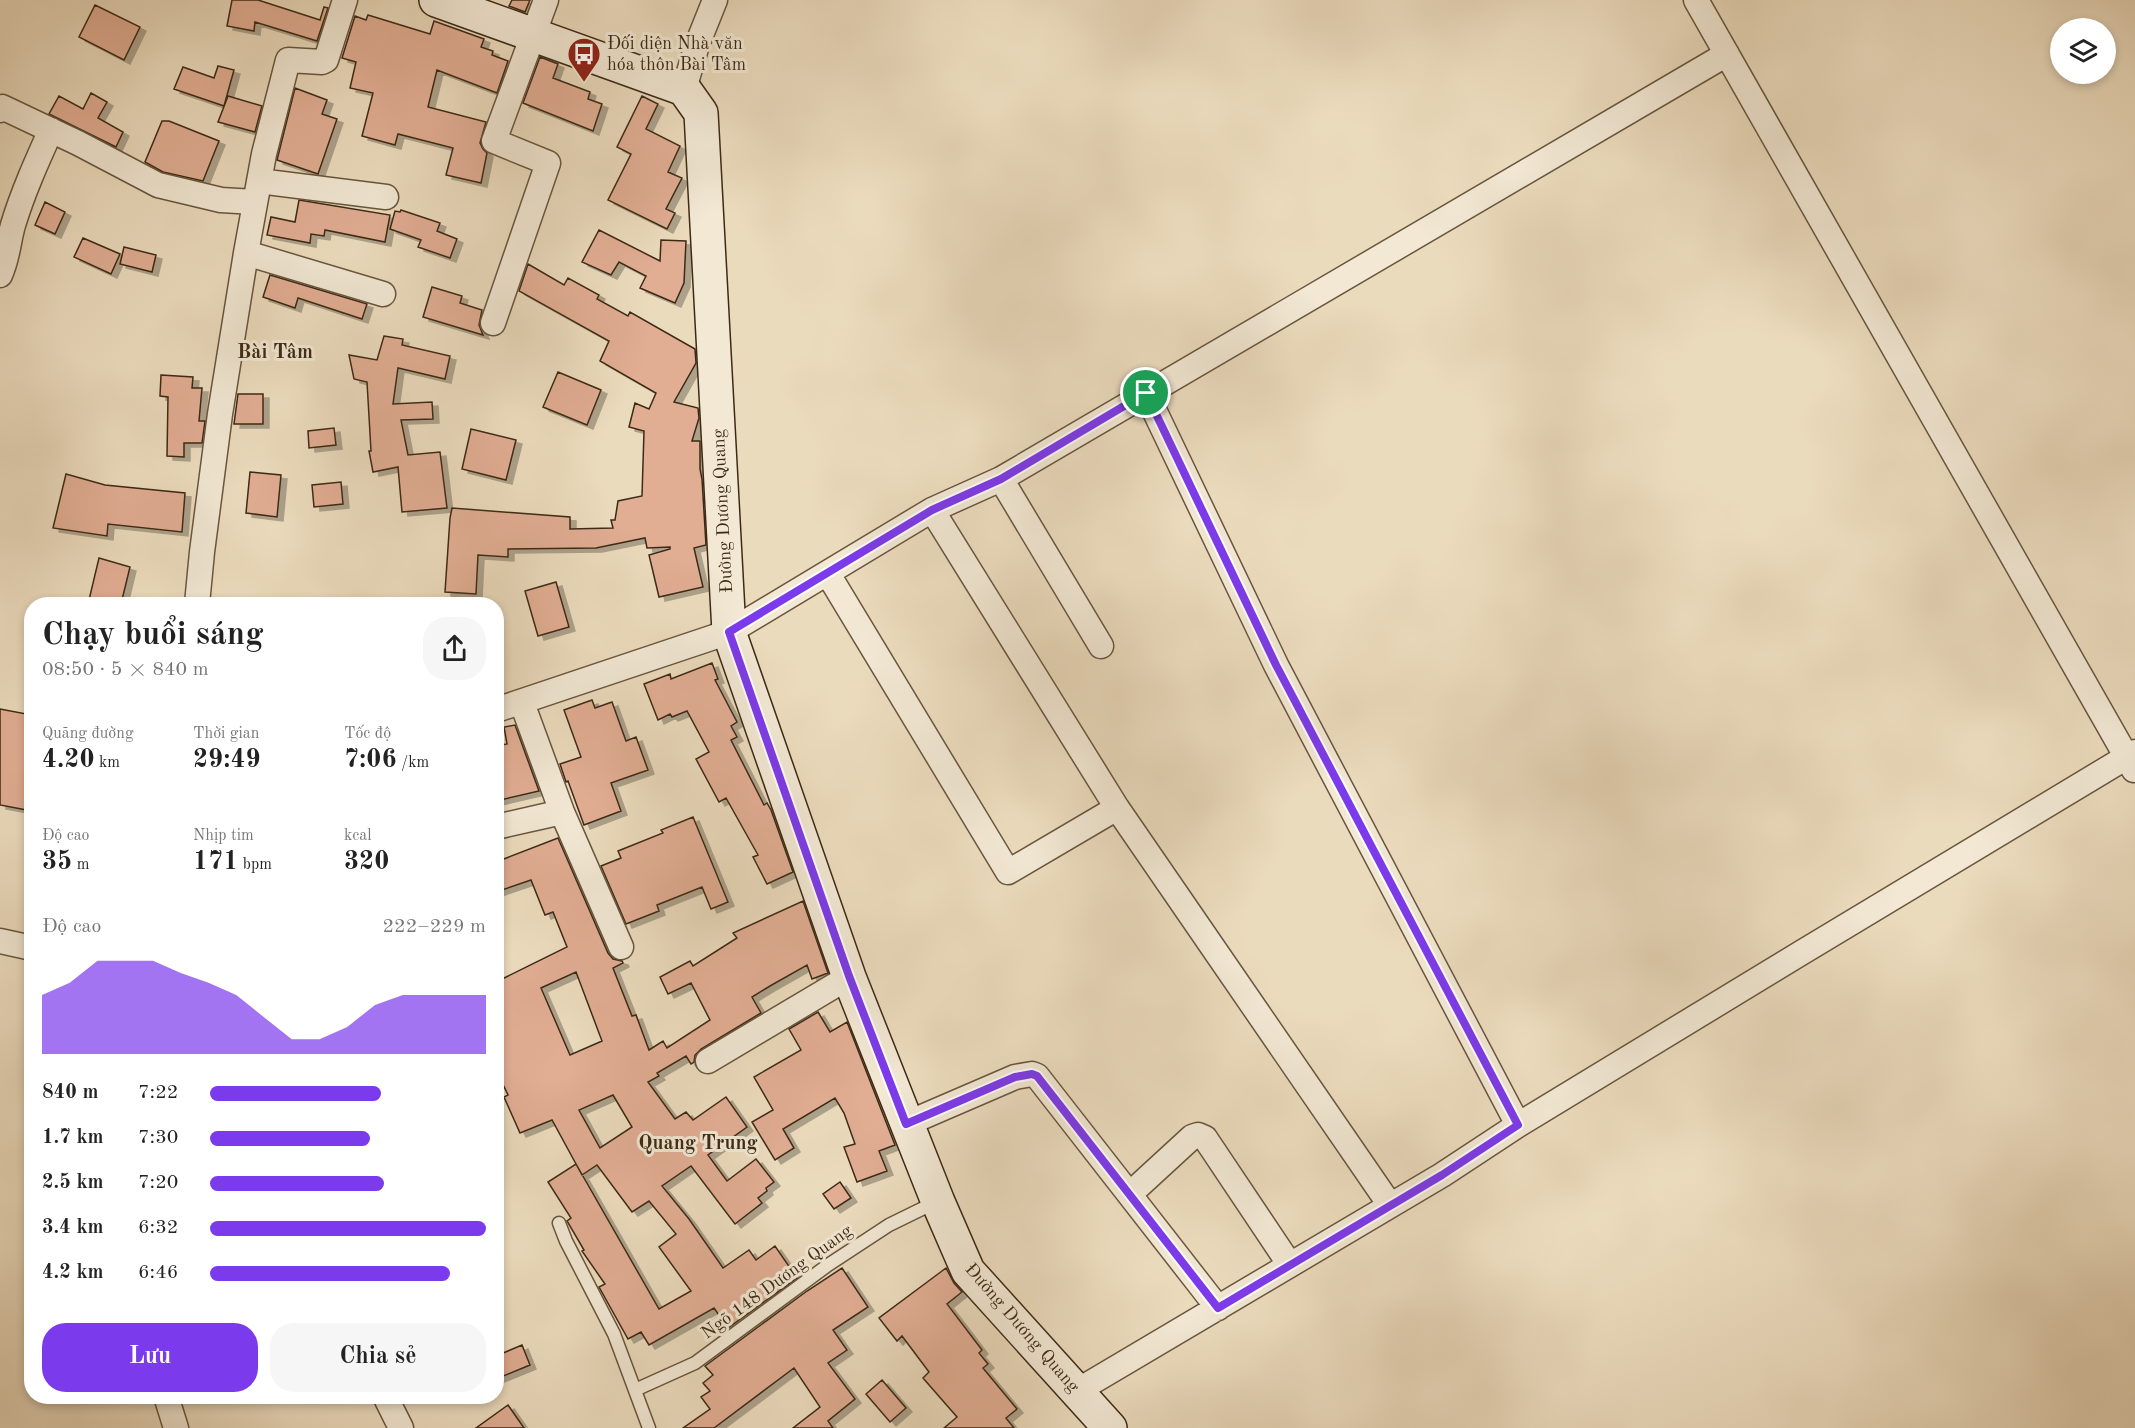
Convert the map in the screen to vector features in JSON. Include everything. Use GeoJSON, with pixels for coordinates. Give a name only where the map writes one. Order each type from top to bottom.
{"type":"FeatureCollection","features":[{"type":"Feature","properties":{"kind":"street"},"geometry":{"type":"LineString","coordinates":[[198,597],[219,426],[246,253],[257,192],[287,62],[291,59],[322,62],[326,60],[345,0]]}},
{"type":"Feature","properties":{"kind":"street"},"geometry":{"type":"LineString","coordinates":[[436,0],[684,89],[715,0]]}},
{"type":"Feature","properties":{"kind":"street"},"geometry":{"type":"LineString","coordinates":[[493,323],[548,163],[494,141],[546,0]]}},
{"type":"Feature","properties":{"kind":"street"},"geometry":{"type":"LineString","coordinates":[[1077,1391],[1442,1175],[1518,1125],[1801,953],[2132,760],[1696,0]]}},
{"type":"Feature","properties":{"kind":"street"},"geometry":{"type":"LineString","coordinates":[[504,708],[729,632],[932,510],[1001,479],[1727,54]]}},
{"type":"Feature","properties":{"kind":"street","name":"Đường Dương Quang"},"geometry":{"type":"LineString","coordinates":[[684,89],[700,113],[729,632],[849,976],[906,1124],[968,1271],[1110,1428]]}},
{"type":"Feature","properties":{"kind":"street"},"geometry":{"type":"LineString","coordinates":[[0,110],[2,107],[51,130],[158,186],[221,200],[257,192],[386,197]]}},
{"type":"Feature","properties":{"kind":"street"},"geometry":{"type":"LineString","coordinates":[[0,275],[8,255],[13,228],[30,176],[51,130]]}},
{"type":"Feature","properties":{"kind":"street"},"geometry":{"type":"LineString","coordinates":[[246,253],[383,294]]}},
{"type":"Feature","properties":{"kind":"street"},"geometry":{"type":"LineString","coordinates":[[1146,393],[1276,665],[1518,1125]]}},
{"type":"Feature","properties":{"kind":"street"},"geometry":{"type":"LineString","coordinates":[[1001,479],[1101,646]]}},
{"type":"Feature","properties":{"kind":"street"},"geometry":{"type":"LineString","coordinates":[[932,510],[1117,808],[1390,1205]]}},
{"type":"Feature","properties":{"kind":"street"},"geometry":{"type":"LineString","coordinates":[[828,574],[1008,872],[1117,808]]}},
{"type":"Feature","properties":{"kind":"street"},"geometry":{"type":"LineString","coordinates":[[522,703],[562,812],[621,947]]}},
{"type":"Feature","properties":{"kind":"street"},"geometry":{"type":"LineString","coordinates":[[504,825],[562,812]]}},
{"type":"Feature","properties":{"kind":"street"},"geometry":{"type":"LineString","coordinates":[[0,941],[24,946]]}},
{"type":"Feature","properties":{"kind":"street"},"geometry":{"type":"LineString","coordinates":[[708,1061],[849,976]]}},
{"type":"Feature","properties":{"kind":"street"},"geometry":{"type":"LineString","coordinates":[[906,1124],[996,1084],[1024,1074],[1032,1074],[1042,1081],[1218,1308]]}},
{"type":"Feature","properties":{"kind":"street"},"geometry":{"type":"LineString","coordinates":[[1130,1194],[1192,1137],[1198,1135],[1205,1138],[1290,1264]]}},
{"type":"Feature","properties":{"kind":"street"},"geometry":{"type":"LineString","coordinates":[[168,1404],[176,1428]]}},
{"type":"Feature","properties":{"kind":"street"},"geometry":{"type":"LineString","coordinates":[[389,1404],[401,1428]]}},
{"type":"Feature","properties":{"kind":"lane","name":"Ngõ 148 Dương Quang"},"geometry":{"type":"LineString","coordinates":[[635,1390],[695,1364],[828,1265],[880,1231],[938,1202]]}},
{"type":"Feature","properties":{"kind":"lane"},"geometry":{"type":"LineString","coordinates":[[560,1223],[566,1241],[614,1334],[649,1428]]}},
{"type":"Feature","properties":{"kind":"building"},"geometry":{"type":"Polygon","coordinates":[[[232,0],[258,0],[320,20],[324,7],[328,8],[317,41],[255,22],[254,31],[227,26],[232,0]]]}},
{"type":"Feature","properties":{"kind":"building"},"geometry":{"type":"Polygon","coordinates":[[[512,0],[530,0],[525,12],[509,6],[512,0]]]}},
{"type":"Feature","properties":{"kind":"building"},"geometry":{"type":"Polygon","coordinates":[[[95,5],[140,27],[124,60],[79,37],[95,5]]]}},
{"type":"Feature","properties":{"kind":"building"},"geometry":{"type":"Polygon","coordinates":[[[368,15],[430,34],[434,21],[484,39],[481,47],[493,51],[492,55],[508,61],[497,93],[437,70],[428,107],[486,122],[480,143],[487,153],[481,183],[446,175],[453,148],[398,134],[395,145],[362,136],[373,93],[350,88],[356,62],[342,58],[355,16],[366,20],[368,15]]]}},
{"type":"Feature","properties":{"kind":"building"},"geometry":{"type":"Polygon","coordinates":[[[540,57],[558,64],[553,78],[590,92],[588,99],[602,104],[593,131],[523,103],[540,57]]]}},
{"type":"Feature","properties":{"kind":"building"},"geometry":{"type":"Polygon","coordinates":[[[218,66],[234,70],[224,106],[174,89],[183,67],[214,78],[218,66]]]}},
{"type":"Feature","properties":{"kind":"building"},"geometry":{"type":"Polygon","coordinates":[[[295,88],[327,100],[322,114],[337,119],[318,174],[277,160],[295,88]]]}},
{"type":"Feature","properties":{"kind":"building"},"geometry":{"type":"Polygon","coordinates":[[[91,93],[107,102],[98,118],[123,132],[116,147],[49,114],[59,96],[83,109],[91,93]]]}},
{"type":"Feature","properties":{"kind":"building"},"geometry":{"type":"Polygon","coordinates":[[[228,96],[262,106],[255,132],[218,122],[228,96]]]}},
{"type":"Feature","properties":{"kind":"building"},"geometry":{"type":"Polygon","coordinates":[[[642,96],[658,104],[646,129],[680,146],[668,172],[682,178],[666,209],[675,213],[667,229],[608,200],[631,154],[617,147],[642,96]]]}},
{"type":"Feature","properties":{"kind":"building"},"geometry":{"type":"Polygon","coordinates":[[[162,121],[169,121],[219,141],[203,181],[163,172],[145,162],[162,121]]]}},
{"type":"Feature","properties":{"kind":"building"},"geometry":{"type":"Polygon","coordinates":[[[299,200],[390,215],[385,242],[325,230],[324,236],[311,234],[310,243],[267,235],[271,217],[295,222],[299,200]]]}},
{"type":"Feature","properties":{"kind":"building"},"geometry":{"type":"Polygon","coordinates":[[[45,202],[65,212],[55,234],[35,225],[45,202]]]}},
{"type":"Feature","properties":{"kind":"building"},"geometry":{"type":"Polygon","coordinates":[[[401,210],[440,223],[437,231],[457,239],[450,258],[418,247],[421,240],[390,229],[395,211],[400,212],[401,210]]]}},
{"type":"Feature","properties":{"kind":"building"},"geometry":{"type":"Polygon","coordinates":[[[599,230],[660,261],[661,240],[686,241],[684,283],[675,303],[640,288],[646,276],[619,262],[611,275],[582,262],[599,230]]]}},
{"type":"Feature","properties":{"kind":"building"},"geometry":{"type":"Polygon","coordinates":[[[83,238],[120,254],[111,274],[74,257],[83,238]]]}},
{"type":"Feature","properties":{"kind":"building"},"geometry":{"type":"Polygon","coordinates":[[[124,247],[156,255],[152,272],[120,264],[124,247]]]}},
{"type":"Feature","properties":{"kind":"building"},"geometry":{"type":"Polygon","coordinates":[[[528,264],[564,285],[568,278],[599,295],[597,299],[628,316],[630,312],[695,349],[696,363],[674,402],[698,408],[699,418],[692,441],[700,441],[706,545],[694,548],[703,587],[659,597],[649,555],[670,549],[670,547],[647,548],[645,538],[596,548],[508,549],[508,557],[478,555],[476,594],[445,592],[452,508],[570,517],[570,529],[613,528],[611,520],[615,520],[618,501],[642,496],[644,431],[629,427],[635,403],[649,409],[656,393],[600,361],[609,341],[519,291],[528,264]]]}},
{"type":"Feature","properties":{"kind":"building"},"geometry":{"type":"Polygon","coordinates":[[[270,275],[367,304],[362,319],[298,298],[295,308],[263,297],[270,275]]]}},
{"type":"Feature","properties":{"kind":"building"},"geometry":{"type":"Polygon","coordinates":[[[432,287],[462,296],[460,303],[482,310],[479,325],[483,335],[423,317],[432,287]]]}},
{"type":"Feature","properties":{"kind":"building"},"geometry":{"type":"Polygon","coordinates":[[[384,336],[403,339],[402,345],[450,356],[445,379],[398,368],[393,404],[432,402],[433,419],[401,420],[408,455],[440,452],[447,508],[402,512],[398,467],[373,472],[369,451],[371,451],[367,382],[354,379],[349,355],[377,360],[384,336]]]}},
{"type":"Feature","properties":{"kind":"building"},"geometry":{"type":"Polygon","coordinates":[[[558,372],[601,390],[587,425],[543,407],[558,372]]]}},
{"type":"Feature","properties":{"kind":"building"},"geometry":{"type":"Polygon","coordinates":[[[161,375],[193,377],[192,388],[202,388],[199,421],[205,421],[202,443],[184,443],[184,457],[167,456],[168,397],[160,396],[161,375]]]}},
{"type":"Feature","properties":{"kind":"building"},"geometry":{"type":"Polygon","coordinates":[[[238,394],[263,394],[263,424],[234,424],[238,394]]]}},
{"type":"Feature","properties":{"kind":"building"},"geometry":{"type":"Polygon","coordinates":[[[334,428],[336,445],[309,448],[308,431],[334,428]]]}},
{"type":"Feature","properties":{"kind":"building"},"geometry":{"type":"Polygon","coordinates":[[[471,429],[516,440],[506,480],[462,469],[471,429]]]}},
{"type":"Feature","properties":{"kind":"building"},"geometry":{"type":"Polygon","coordinates":[[[250,472],[281,475],[277,517],[246,513],[250,472]]]}},
{"type":"Feature","properties":{"kind":"building"},"geometry":{"type":"Polygon","coordinates":[[[66,474],[105,485],[185,493],[182,532],[108,524],[107,536],[53,528],[66,474]]]}},
{"type":"Feature","properties":{"kind":"building"},"geometry":{"type":"Polygon","coordinates":[[[341,482],[343,504],[314,507],[312,485],[341,482]]]}},
{"type":"Feature","properties":{"kind":"building"},"geometry":{"type":"Polygon","coordinates":[[[99,558],[130,567],[123,597],[90,597],[99,558]]]}},
{"type":"Feature","properties":{"kind":"building"},"geometry":{"type":"Polygon","coordinates":[[[556,582],[569,627],[538,636],[525,591],[556,582]]]}},
{"type":"Feature","properties":{"kind":"building"},"geometry":{"type":"Polygon","coordinates":[[[712,663],[718,679],[715,680],[737,722],[731,726],[737,737],[731,740],[764,805],[767,803],[771,810],[793,872],[767,884],[753,857],[758,855],[726,798],[719,802],[696,759],[709,752],[687,711],[672,717],[670,714],[658,720],[644,684],[670,674],[671,679],[712,663]]]}},
{"type":"Feature","properties":{"kind":"building"},"geometry":{"type":"Polygon","coordinates":[[[592,700],[595,708],[612,702],[626,741],[636,737],[648,770],[611,783],[621,811],[584,825],[560,764],[581,757],[564,710],[592,700]]]}},
{"type":"Feature","properties":{"kind":"building"},"geometry":{"type":"Polygon","coordinates":[[[0,709],[24,714],[24,810],[0,805],[0,709]]]}},
{"type":"Feature","properties":{"kind":"building"},"geometry":{"type":"Polygon","coordinates":[[[515,725],[539,791],[504,799],[504,745],[507,744],[504,727],[515,725]]]}},
{"type":"Feature","properties":{"kind":"building"},"geometry":{"type":"Polygon","coordinates":[[[693,817],[728,902],[711,909],[702,887],[657,905],[659,911],[626,924],[601,866],[621,858],[618,851],[663,833],[661,830],[693,817]]]}},
{"type":"Feature","properties":{"kind":"building"},"geometry":{"type":"Polygon","coordinates":[[[558,838],[608,953],[613,959],[623,963],[613,968],[632,1016],[636,1015],[649,1050],[663,1041],[667,1048],[710,1020],[691,983],[668,994],[660,977],[690,961],[693,966],[737,938],[733,933],[803,901],[828,973],[812,979],[807,965],[770,986],[752,997],[761,1013],[701,1049],[691,1064],[686,1056],[657,1073],[659,1076],[648,1082],[675,1119],[686,1112],[693,1120],[726,1097],[747,1127],[708,1155],[727,1181],[756,1159],[774,1182],[758,1198],[762,1203],[735,1224],[691,1166],[662,1186],[689,1219],[723,1268],[749,1250],[756,1260],[775,1246],[797,1278],[728,1328],[714,1308],[649,1345],[641,1332],[628,1339],[599,1287],[605,1284],[582,1251],[584,1250],[567,1221],[571,1218],[548,1182],[576,1164],[552,1120],[520,1133],[504,1097],[508,1095],[504,1087],[504,978],[567,947],[553,912],[545,915],[531,880],[504,889],[504,859],[558,838]],[[576,972],[541,988],[570,1055],[602,1041],[576,972]],[[613,1095],[579,1110],[600,1148],[632,1127],[613,1095]],[[597,1165],[582,1175],[659,1309],[691,1291],[659,1247],[676,1234],[649,1201],[632,1212],[597,1165]]]}},
{"type":"Feature","properties":{"kind":"building"},"geometry":{"type":"Polygon","coordinates":[[[818,1012],[830,1032],[847,1022],[895,1145],[879,1151],[887,1171],[857,1182],[844,1147],[855,1144],[844,1113],[835,1098],[783,1129],[794,1148],[775,1160],[752,1122],[773,1110],[754,1077],[801,1050],[789,1029],[818,1012]]]}},
{"type":"Feature","properties":{"kind":"building"},"geometry":{"type":"Polygon","coordinates":[[[840,1182],[851,1198],[834,1209],[823,1194],[840,1182]]]}},
{"type":"Feature","properties":{"kind":"building"},"geometry":{"type":"Polygon","coordinates":[[[842,1268],[868,1307],[833,1330],[847,1350],[828,1363],[855,1399],[828,1421],[833,1428],[793,1428],[820,1407],[794,1368],[714,1428],[683,1428],[710,1409],[701,1397],[710,1391],[703,1383],[713,1375],[705,1366],[842,1268]]]}},
{"type":"Feature","properties":{"kind":"building"},"geometry":{"type":"Polygon","coordinates":[[[946,1268],[962,1292],[947,1304],[982,1350],[979,1353],[988,1364],[983,1368],[1017,1409],[1006,1418],[1014,1428],[944,1428],[957,1417],[923,1378],[929,1372],[902,1336],[897,1341],[879,1318],[946,1268]]]}},
{"type":"Feature","properties":{"kind":"building"},"geometry":{"type":"Polygon","coordinates":[[[522,1345],[530,1365],[504,1376],[504,1353],[522,1345]]]}},
{"type":"Feature","properties":{"kind":"building"},"geometry":{"type":"Polygon","coordinates":[[[882,1380],[906,1408],[890,1422],[866,1394],[882,1380]]]}},
{"type":"Feature","properties":{"kind":"building"},"geometry":{"type":"Polygon","coordinates":[[[508,1405],[524,1428],[476,1428],[508,1405]]]}},
{"type":"Feature","properties":{"kind":"place","name":"Đối diện Nhà văn hóa thôn Bài Tâm"},"geometry":{"type":"Point","coordinates":[584,83]}},
{"type":"Feature","properties":{"kind":"district","name":"Bài Tâm"},"geometry":{"type":"Point","coordinates":[275,353]}},
{"type":"Feature","properties":{"kind":"district","name":"Quang Trung"},"geometry":{"type":"Point","coordinates":[698,1144]}},
{"type":"Feature","properties":{"kind":"route"},"geometry":{"type":"LineString","coordinates":[[1146,393],[1276,665],[1518,1125],[1442,1175],[1218,1308],[1037,1076],[1024,1074],[1015,1077],[906,1124],[849,976],[729,632],[932,510],[1001,479],[1146,393]]}}]}
